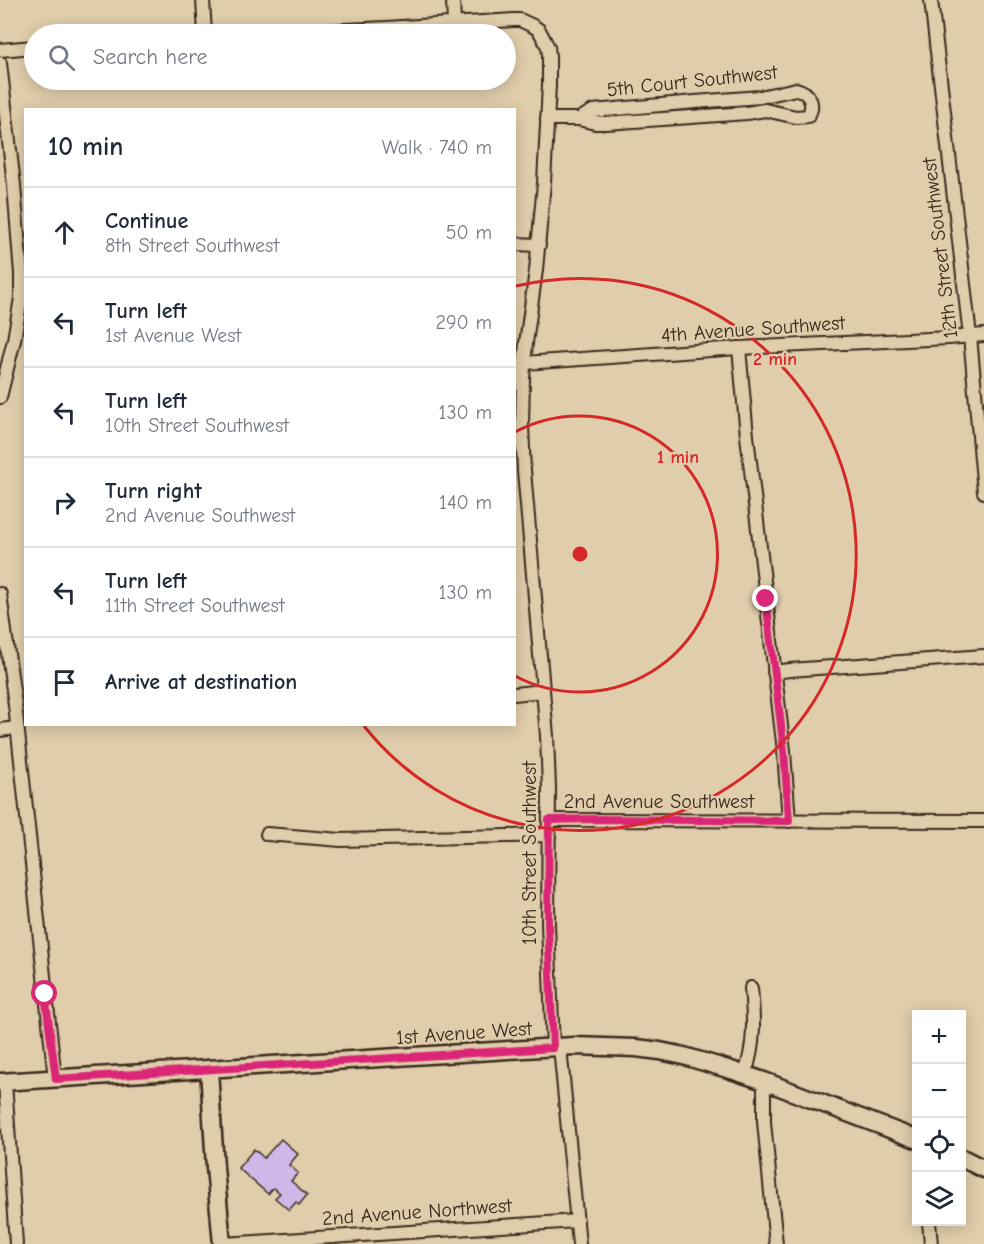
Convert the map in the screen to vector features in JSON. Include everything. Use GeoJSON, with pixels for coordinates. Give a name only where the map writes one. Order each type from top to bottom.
{"type":"FeatureCollection","features":[{"type":"Feature","properties":{"kind":"street"},"geometry":{"type":"LineString","coordinates":[[203,0],[205,24]]}},
{"type":"Feature","properties":{"kind":"street"},"geometry":{"type":"LineString","coordinates":[[453,0],[454,24]]}},
{"type":"Feature","properties":{"kind":"street","name":"12th Street Southwest"},"geometry":{"type":"LineString","coordinates":[[931,0],[970,336],[984,492]]}},
{"type":"Feature","properties":{"kind":"street","name":"10th Street Southwest"},"geometry":{"type":"LineString","coordinates":[[454,24],[520,20],[539,30],[548,49],[549,85],[544,183],[539,245],[524,363],[519,471],[541,661],[547,736],[548,924],[556,1048],[579,1244]]}},
{"type":"Feature","properties":{"kind":"street"},"geometry":{"type":"LineString","coordinates":[[0,50],[24,48]]}},
{"type":"Feature","properties":{"kind":"street"},"geometry":{"type":"LineString","coordinates":[[0,63],[23,274],[14,340],[0,397]]}},
{"type":"Feature","properties":{"kind":"street","name":"5th Court Southwest"},"geometry":{"type":"LineString","coordinates":[[547,119],[579,119],[606,123],[765,110],[800,118],[808,116],[812,106],[808,96],[796,89],[760,97],[593,111],[579,119]]}},
{"type":"Feature","properties":{"kind":"street"},"geometry":{"type":"LineString","coordinates":[[516,244],[539,245]]}},
{"type":"Feature","properties":{"kind":"street","name":"4th Avenue Southwest"},"geometry":{"type":"LineString","coordinates":[[524,363],[739,348],[984,335]]}},
{"type":"Feature","properties":{"kind":"street"},"geometry":{"type":"LineString","coordinates":[[739,348],[747,436],[784,751],[789,821]]}},
{"type":"Feature","properties":{"kind":"street"},"geometry":{"type":"LineString","coordinates":[[0,594],[56,1079]]}},
{"type":"Feature","properties":{"kind":"street"},"geometry":{"type":"LineString","coordinates":[[774,672],[984,656]]}},
{"type":"Feature","properties":{"kind":"street"},"geometry":{"type":"LineString","coordinates":[[516,694],[543,691]]}},
{"type":"Feature","properties":{"kind":"street"},"geometry":{"type":"LineString","coordinates":[[0,730],[16,728]]}},
{"type":"Feature","properties":{"kind":"street","name":"2nd Avenue Southwest"},"geometry":{"type":"LineString","coordinates":[[549,820],[984,821]]}},
{"type":"Feature","properties":{"kind":"street","name":"2nd Avenue Southwest"},"geometry":{"type":"LineString","coordinates":[[267,834],[340,840],[549,836]]}},
{"type":"Feature","properties":{"kind":"street"},"geometry":{"type":"LineString","coordinates":[[745,1074],[753,1045],[754,1018],[751,988]]}},
{"type":"Feature","properties":{"kind":"street","name":"1st Avenue West"},"geometry":{"type":"LineString","coordinates":[[2,1082],[616,1046],[660,1051],[745,1074],[912,1137]]}},
{"type":"Feature","properties":{"kind":"street"},"geometry":{"type":"LineString","coordinates":[[209,1070],[223,1244]]}},
{"type":"Feature","properties":{"kind":"street"},"geometry":{"type":"LineString","coordinates":[[764,1081],[765,1133],[776,1244]]}},
{"type":"Feature","properties":{"kind":"street"},"geometry":{"type":"LineString","coordinates":[[2,1082],[16,1244]]}},
{"type":"Feature","properties":{"kind":"street"},"geometry":{"type":"LineString","coordinates":[[966,1160],[984,1169]]}},
{"type":"Feature","properties":{"kind":"street","name":"2nd Avenue Northwest"},"geometry":{"type":"LineString","coordinates":[[223,1244],[577,1221]]}},
{"type":"Feature","properties":{"kind":"street"},"geometry":{"type":"LineString","coordinates":[[929,1226],[931,1244]]}},
{"type":"Feature","properties":{"kind":"building"},"geometry":{"type":"Polygon","coordinates":[[[281,1139],[298,1154],[289,1165],[298,1173],[291,1181],[307,1195],[299,1205],[296,1202],[289,1210],[275,1198],[280,1193],[273,1188],[268,1194],[238,1168],[254,1149],[264,1158],[281,1139]]]}},
{"type":"Feature","properties":{"kind":"route"},"geometry":{"type":"LineString","coordinates":[[45,994],[56,1079],[553,1048],[548,924],[549,820],[789,821],[784,751],[766,599]]}}]}
